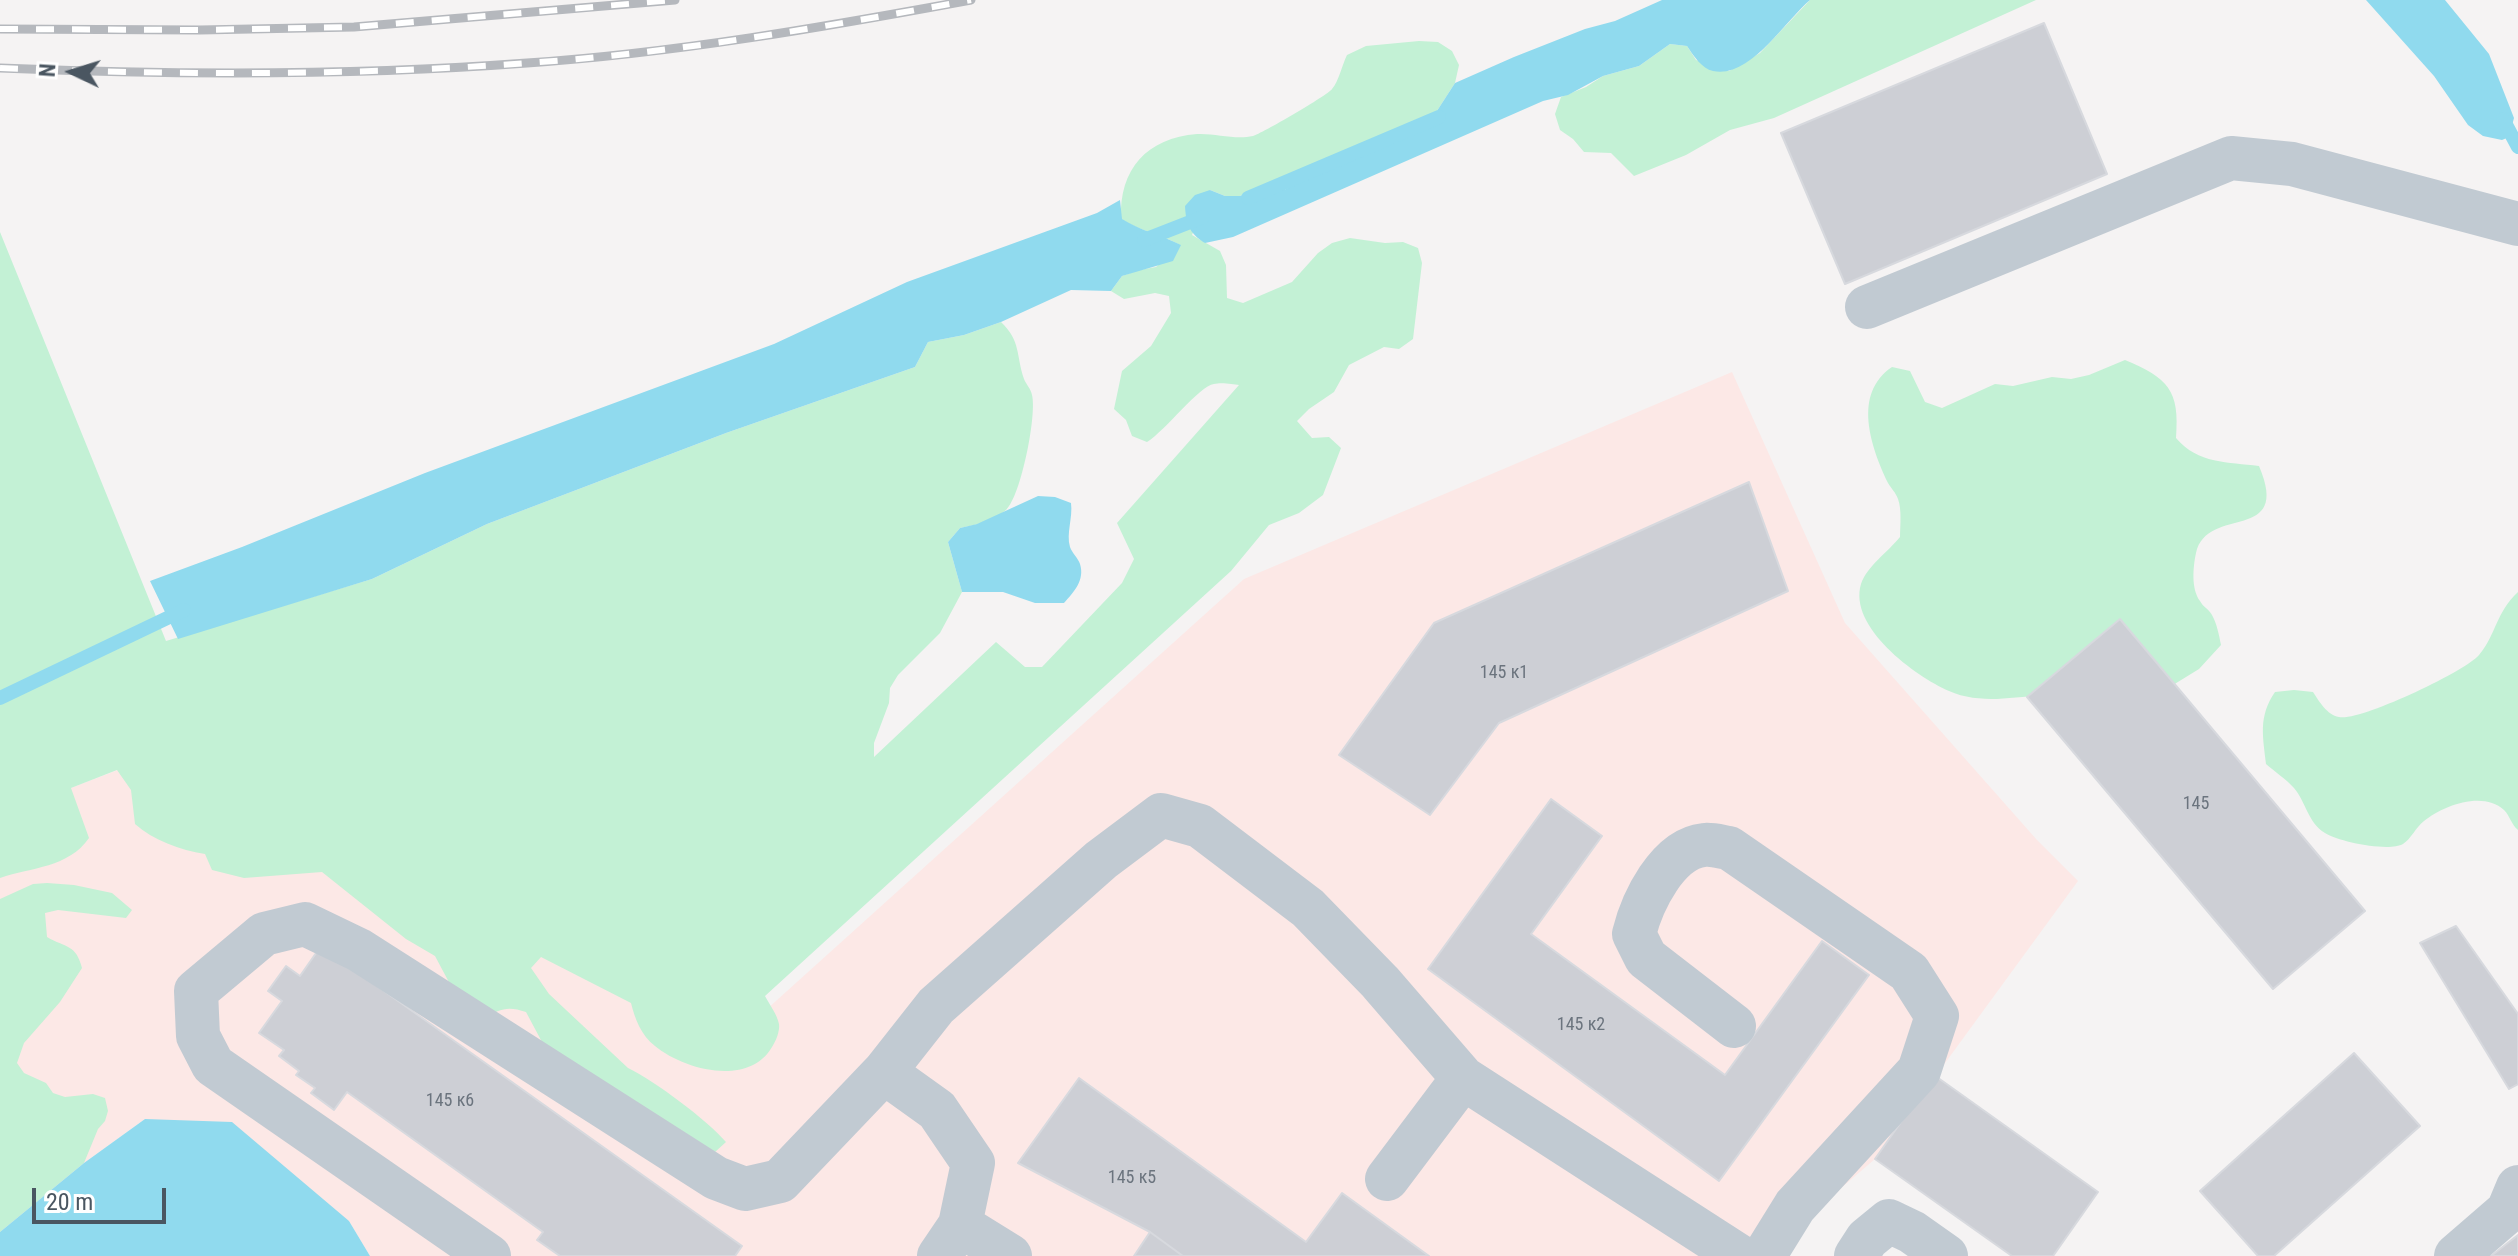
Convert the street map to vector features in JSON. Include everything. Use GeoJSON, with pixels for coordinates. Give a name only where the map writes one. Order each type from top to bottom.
{"type":"FeatureCollection","features":[{"type":"Feature","properties":{"kind":"street"},"geometry":{"type":"LineString","coordinates":[[1867,307],[2231,158],[2292,164],[2518,224]]}},
{"type":"Feature","properties":{"kind":"street"},"geometry":{"type":"LineString","coordinates":[[489,1256],[213,1065],[198,1036],[196,991],[264,934],[305,924],[359,950],[716,1178],[745,1189],[780,1181],[884,1072],[948,996],[1101,860],[1161,815],[1200,826],[1308,908],[1380,982],[1463,1078],[1739,1256]]}},
{"type":"Feature","properties":{"kind":"street"},"geometry":{"type":"LineString","coordinates":[[1734,1026],[1646,958],[1634,934],[1641,908],[1674,857],[1703,845],[1729,848],[1909,972],[1937,1016],[1919,1071],[1795,1206],[1764,1256]]}},
{"type":"Feature","properties":{"kind":"street"},"geometry":{"type":"LineString","coordinates":[[884,1072],[937,1110],[973,1163],[949,1240],[1010,1256]]}},
{"type":"Feature","properties":{"kind":"street"},"geometry":{"type":"LineString","coordinates":[[1387,1179],[1463,1078]]}},
{"type":"Feature","properties":{"kind":"street"},"geometry":{"type":"LineString","coordinates":[[2456,1256],[2508,1211],[2518,1187]]}},
{"type":"Feature","properties":{"kind":"street"},"geometry":{"type":"LineString","coordinates":[[1856,1256],[1867,1239],[1889,1221],[1912,1232],[1946,1256]]}},
{"type":"Feature","properties":{"kind":"shaded area"},"geometry":{"type":"Polygon","coordinates":[[[1732,372],[1845,623],[2037,840],[2078,881],[1875,1159],[1805,1219],[1779,1256],[370,1256],[349,1221],[145,1119],[84,1163],[0,1232],[0,815],[144,760],[726,1046],[1244,579],[1732,372]]]}},
{"type":"Feature","properties":{"kind":"green space"},"geometry":{"type":"Polygon","coordinates":[[[1810,0],[2036,0],[1774,118],[1730,130],[1686,155],[1634,176],[1611,153],[1584,152],[1560,130],[1555,114],[1561,97],[1603,76],[1639,66],[1670,44],[1687,46],[1696,60],[1729,71],[1760,53],[1810,0]]]}},
{"type":"Feature","properties":{"kind":"green space"},"geometry":{"type":"Polygon","coordinates":[[[1438,42],[1452,51],[1459,65],[1455,83],[1433,117],[1408,135],[1379,144],[1366,154],[1338,163],[1284,190],[1225,196],[1210,190],[1192,235],[1220,251],[1226,265],[1227,298],[1243,303],[1292,282],[1318,253],[1332,243],[1350,238],[1403,242],[1418,248],[1422,263],[1413,339],[1399,349],[1384,347],[1349,365],[1334,392],[1297,421],[1312,438],[1329,437],[1341,448],[1323,495],[1299,513],[1269,525],[1231,571],[765,996],[779,1027],[773,1045],[762,1059],[733,1071],[682,1062],[667,1055],[646,1037],[631,1003],[541,957],[531,968],[549,994],[628,1068],[694,1112],[726,1142],[715,1152],[542,1042],[526,1012],[504,1009],[485,1019],[451,986],[435,956],[406,939],[322,872],[244,878],[212,870],[205,854],[177,847],[150,835],[135,824],[131,790],[117,770],[71,788],[89,838],[80,848],[60,861],[0,878],[0,232],[166,641],[372,579],[487,524],[726,433],[915,367],[928,342],[964,335],[1001,322],[1015,342],[1024,379],[1032,395],[1032,419],[1022,473],[1006,510],[990,520],[960,528],[948,542],[962,592],[940,633],[898,675],[890,688],[889,703],[874,743],[874,757],[996,642],[1025,667],[1042,667],[1122,583],[1134,559],[1117,523],[1239,385],[1220,383],[1208,387],[1147,442],[1132,436],[1126,420],[1114,409],[1122,371],[1151,346],[1171,313],[1169,296],[1155,293],[1124,299],[1111,291],[1122,276],[1156,267],[1180,245],[1121,219],[1125,185],[1140,159],[1150,149],[1179,137],[1197,134],[1253,136],[1328,93],[1337,82],[1347,55],[1366,46],[1438,42]]]}},
{"type":"Feature","properties":{"kind":"green space"},"geometry":{"type":"Polygon","coordinates":[[[2125,360],[2152,373],[2168,388],[2176,408],[2176,438],[2185,447],[2214,460],[2259,466],[2266,490],[2265,506],[2256,515],[2215,530],[2203,538],[2196,553],[2195,590],[2214,618],[2221,645],[2199,669],[2173,685],[1997,699],[1961,695],[1935,684],[1887,648],[1864,617],[1860,600],[1864,577],[1900,537],[1899,503],[1871,438],[1869,406],[1872,391],[1892,367],[1910,371],[1925,402],[1942,408],[1995,384],[2013,386],[2052,377],[2071,379],[2125,360]]]}},
{"type":"Feature","properties":{"kind":"green space"},"geometry":{"type":"Polygon","coordinates":[[[2518,592],[2518,830],[2504,810],[2485,801],[2463,802],[2432,815],[2406,842],[2396,846],[2352,843],[2319,829],[2294,788],[2266,764],[2264,718],[2275,692],[2313,692],[2327,711],[2339,717],[2389,704],[2454,672],[2479,655],[2505,608],[2518,592]]]}},
{"type":"Feature","properties":{"kind":"green space"},"geometry":{"type":"Polygon","coordinates":[[[47,883],[112,893],[132,910],[126,918],[58,910],[45,913],[47,937],[73,951],[82,968],[60,1002],[24,1043],[17,1063],[24,1073],[46,1083],[53,1093],[65,1097],[93,1094],[105,1098],[108,1111],[84,1163],[0,1232],[0,899],[33,884],[47,883]]]}},
{"type":"Feature","properties":{"kind":"water"},"geometry":{"type":"Polygon","coordinates":[[[1662,0],[1810,0],[1753,58],[1727,71],[1709,70],[1687,46],[1670,44],[1639,66],[1603,76],[1568,95],[1543,101],[1233,237],[1205,243],[1189,228],[1185,206],[1195,195],[1210,190],[1225,196],[1240,196],[1254,191],[1284,190],[1338,163],[1366,154],[1379,144],[1408,135],[1433,117],[1455,83],[1662,0]]]}},
{"type":"Feature","properties":{"kind":"water"},"geometry":{"type":"Polygon","coordinates":[[[2366,0],[2445,0],[2489,54],[2514,118],[2509,137],[2502,140],[2483,136],[2468,125],[2434,76],[2366,0]]]}},
{"type":"Feature","properties":{"kind":"water"},"geometry":{"type":"Polygon","coordinates":[[[1120,200],[1122,219],[1181,245],[1173,261],[1122,276],[1111,291],[1071,290],[1001,322],[964,335],[928,342],[915,367],[726,433],[487,524],[372,579],[178,639],[150,581],[425,473],[774,344],[907,282],[1097,213],[1120,200]]]}},
{"type":"Feature","properties":{"kind":"water"},"geometry":{"type":"Polygon","coordinates":[[[1038,496],[1055,497],[1071,503],[1069,542],[1081,570],[1078,585],[1071,595],[1064,603],[1035,603],[1003,592],[962,592],[948,542],[960,528],[977,524],[1038,496]]]}},
{"type":"Feature","properties":{"kind":"water"},"geometry":{"type":"Polygon","coordinates":[[[145,1119],[232,1122],[349,1221],[370,1256],[0,1256],[0,1232],[84,1163],[145,1119]]]}},
{"type":"Feature","properties":{"kind":"building"},"geometry":{"type":"Polygon","coordinates":[[[2044,23],[2107,174],[1845,284],[1781,133],[2044,23]]]}},
{"type":"Feature","properties":{"kind":"building"},"geometry":{"type":"Polygon","coordinates":[[[1749,482],[1788,591],[1499,723],[1430,815],[1339,755],[1434,623],[1749,482]]]}},
{"type":"Feature","properties":{"kind":"building"},"geometry":{"type":"Polygon","coordinates":[[[2120,619],[2365,911],[2273,989],[2027,697],[2120,619]]]}},
{"type":"Feature","properties":{"kind":"building"},"geometry":{"type":"Polygon","coordinates":[[[1551,799],[1602,836],[1531,934],[1725,1075],[1822,941],[1869,975],[1719,1181],[1428,969],[1551,799]]]}},
{"type":"Feature","properties":{"kind":"building"},"geometry":{"type":"Polygon","coordinates":[[[2456,926],[2518,1014],[2518,1084],[2509,1089],[2420,943],[2456,926]]]}},
{"type":"Feature","properties":{"kind":"building"},"geometry":{"type":"Polygon","coordinates":[[[321,946],[742,1246],[735,1256],[560,1256],[537,1240],[543,1232],[347,1092],[334,1110],[311,1093],[315,1088],[296,1075],[299,1071],[279,1056],[284,1050],[259,1033],[282,1001],[268,991],[286,966],[300,976],[321,946]]]}},
{"type":"Feature","properties":{"kind":"building"},"geometry":{"type":"Polygon","coordinates":[[[2354,1053],[2420,1126],[2274,1256],[2258,1256],[2200,1191],[2354,1053]]]}},
{"type":"Feature","properties":{"kind":"building"},"geometry":{"type":"Polygon","coordinates":[[[1934,1075],[2098,1192],[2053,1256],[2012,1256],[1875,1159],[1934,1075]]]}},
{"type":"Feature","properties":{"kind":"building"},"geometry":{"type":"Polygon","coordinates":[[[1079,1078],[1306,1242],[1342,1193],[1429,1256],[1183,1256],[1150,1232],[1018,1163],[1079,1078]]]}},
{"type":"Feature","properties":{"kind":"building"},"geometry":{"type":"Polygon","coordinates":[[[1150,1232],[1183,1256],[1134,1256],[1150,1232]]]}},
{"type":"Feature","properties":{"kind":"building"},"geometry":{"type":"Polygon","coordinates":[[[2518,1235],[2518,1256],[2491,1256],[2518,1235]]]}},
{"type":"Feature","properties":{"kind":"waterway"},"geometry":{"type":"LineString","coordinates":[[1248,198],[1439,117]]}},
{"type":"Feature","properties":{"kind":"waterway"},"geometry":{"type":"LineString","coordinates":[[2503,119],[2518,147]]}},
{"type":"Feature","properties":{"kind":"waterway"},"geometry":{"type":"LineString","coordinates":[[1144,240],[1203,217]]}},
{"type":"Feature","properties":{"kind":"waterway"},"geometry":{"type":"LineString","coordinates":[[0,698],[184,610]]}},
{"type":"Feature","properties":{"kind":"railway"},"geometry":{"type":"LineString","coordinates":[[0,29],[354,27],[675,0]]}},
{"type":"Feature","properties":{"kind":"railway"},"geometry":{"type":"LineString","coordinates":[[0,68],[264,73],[527,63],[694,46],[971,0]]}}]}
